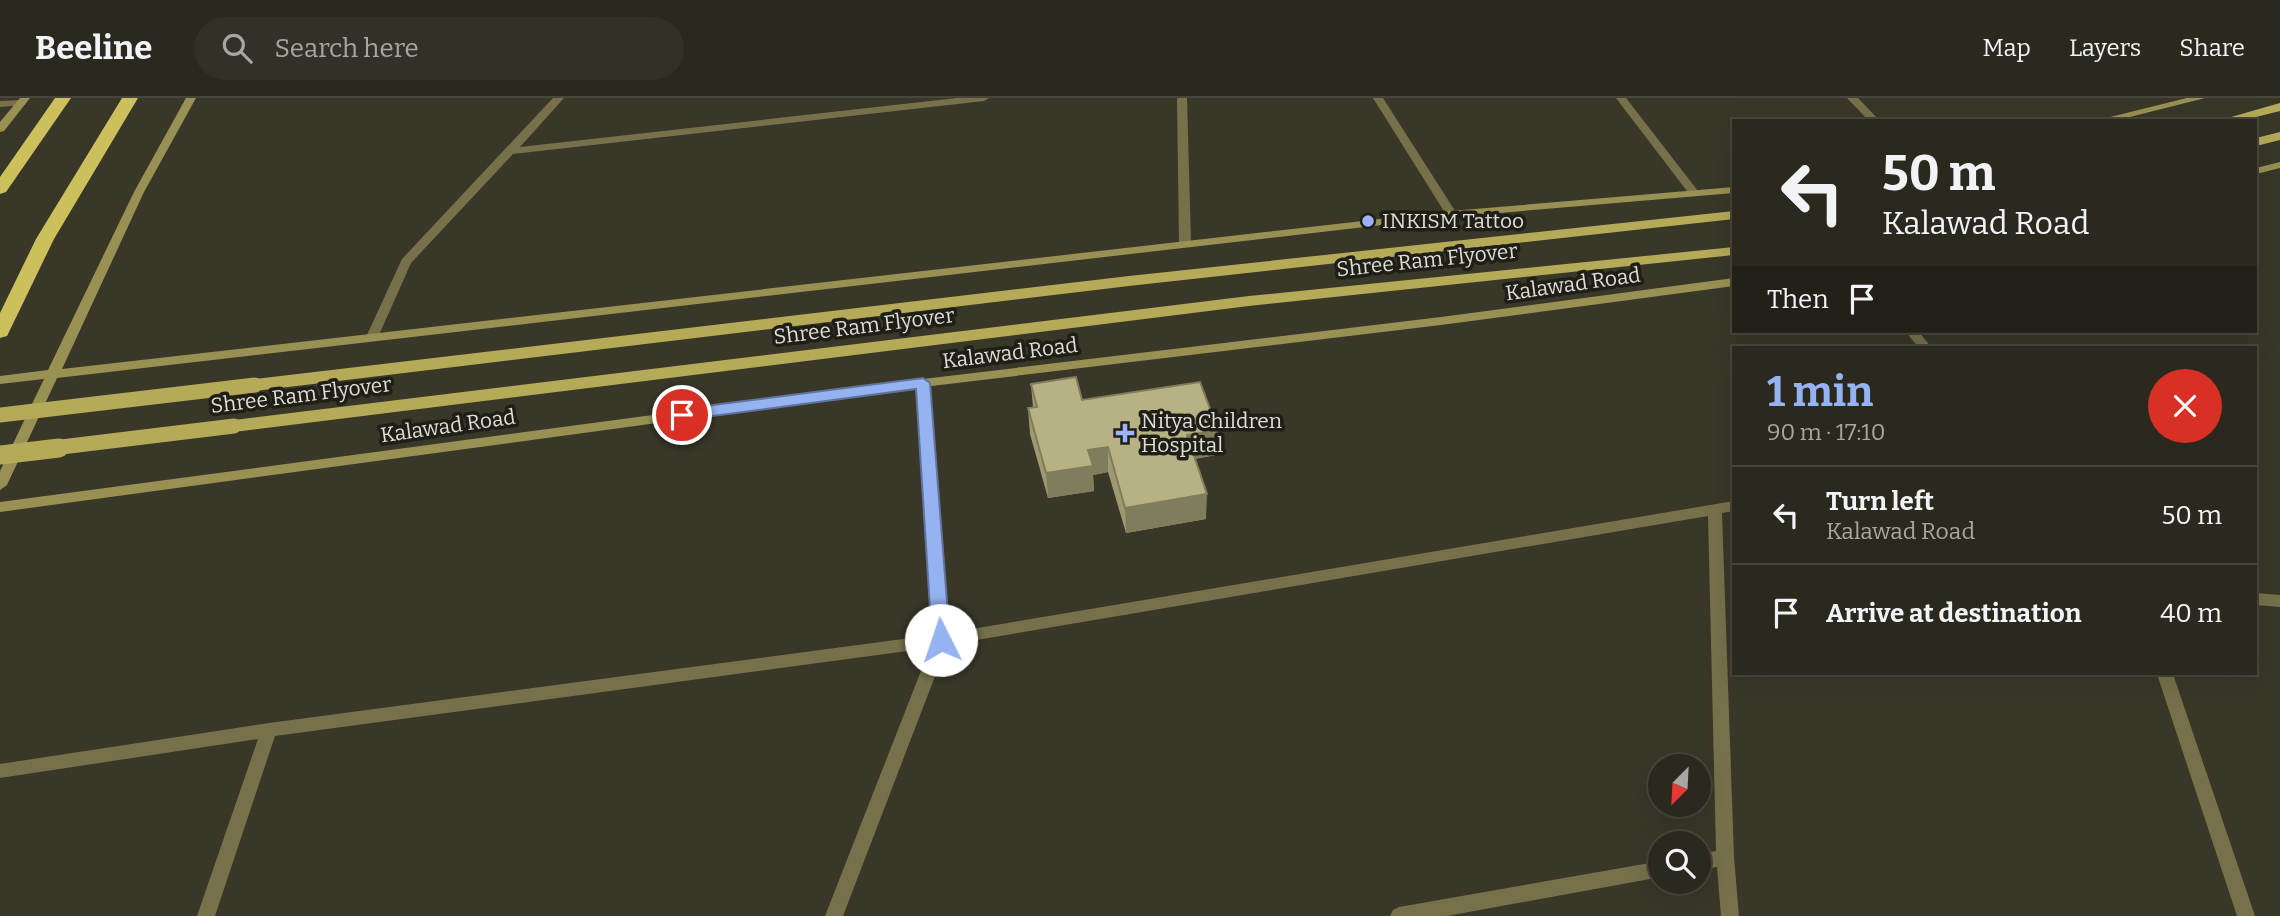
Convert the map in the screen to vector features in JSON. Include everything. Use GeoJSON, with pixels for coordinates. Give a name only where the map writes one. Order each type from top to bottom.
{"type":"FeatureCollection","features":[{"type":"Feature","properties":{"kind":"highway"},"geometry":{"type":"LineString","coordinates":[[0,189],[63,98]]}},
{"type":"Feature","properties":{"kind":"highway"},"geometry":{"type":"LineString","coordinates":[[0,332],[45,239],[130,98]]}},
{"type":"Feature","properties":{"kind":"main road"},"geometry":{"type":"LineString","coordinates":[[2230,119],[2280,107]]}},
{"type":"Feature","properties":{"kind":"main road"},"geometry":{"type":"LineString","coordinates":[[2257,142],[2280,136]]}},
{"type":"Feature","properties":{"kind":"main road","name":"Shree Ram Flyover"},"geometry":{"type":"LineString","coordinates":[[0,415],[1129,281],[1732,215]]}},
{"type":"Feature","properties":{"kind":"main road","name":"Shree Ram Flyover"},"geometry":{"type":"LineString","coordinates":[[0,455],[1249,301],[1732,251]]}},
{"type":"Feature","properties":{"kind":"street"},"geometry":{"type":"LineString","coordinates":[[0,485],[139,192],[191,98]]}},
{"type":"Feature","properties":{"kind":"street"},"geometry":{"type":"LineString","coordinates":[[373,335],[406,262],[559,98]]}},
{"type":"Feature","properties":{"kind":"street"},"geometry":{"type":"LineString","coordinates":[[510,151],[984,98]]}},
{"type":"Feature","properties":{"kind":"street"},"geometry":{"type":"LineString","coordinates":[[1182,98],[1185,243]]}},
{"type":"Feature","properties":{"kind":"street"},"geometry":{"type":"LineString","coordinates":[[1378,98],[1451,214]]}},
{"type":"Feature","properties":{"kind":"street"},"geometry":{"type":"LineString","coordinates":[[1621,98],[1694,193]]}},
{"type":"Feature","properties":{"kind":"street"},"geometry":{"type":"LineString","coordinates":[[1852,98],[1873,119]]}},
{"type":"Feature","properties":{"kind":"street"},"geometry":{"type":"LineString","coordinates":[[2108,119],[2200,98]]}},
{"type":"Feature","properties":{"kind":"street"},"geometry":{"type":"LineString","coordinates":[[0,104],[23,101]]}},
{"type":"Feature","properties":{"kind":"street"},"geometry":{"type":"LineString","coordinates":[[0,128],[23,101]]}},
{"type":"Feature","properties":{"kind":"street"},"geometry":{"type":"LineString","coordinates":[[2257,171],[2280,165]]}},
{"type":"Feature","properties":{"kind":"street"},"geometry":{"type":"LineString","coordinates":[[0,380],[1185,243],[1451,214],[1732,190]]}},
{"type":"Feature","properties":{"kind":"street","name":"Kalawad Road"},"geometry":{"type":"LineString","coordinates":[[0,507],[923,383],[1441,321],[1732,282]]}},
{"type":"Feature","properties":{"kind":"street"},"geometry":{"type":"LineString","coordinates":[[834,916],[941,640],[923,383]]}},
{"type":"Feature","properties":{"kind":"street"},"geometry":{"type":"LineString","coordinates":[[0,771],[269,730],[941,640],[1732,506]]}},
{"type":"Feature","properties":{"kind":"street"},"geometry":{"type":"LineString","coordinates":[[1715,509],[1725,857],[1730,916]]}},
{"type":"Feature","properties":{"kind":"street"},"geometry":{"type":"LineString","coordinates":[[2257,599],[2280,601]]}},
{"type":"Feature","properties":{"kind":"street"},"geometry":{"type":"LineString","coordinates":[[2165,675],[2246,916]]}},
{"type":"Feature","properties":{"kind":"street"},"geometry":{"type":"LineString","coordinates":[[206,916],[269,730]]}},
{"type":"Feature","properties":{"kind":"street"},"geometry":{"type":"LineString","coordinates":[[1711,860],[1725,857]]}},
{"type":"Feature","properties":{"kind":"street"},"geometry":{"type":"LineString","coordinates":[[1399,916],[1648,871]]}},
{"type":"Feature","properties":{"kind":"building"},"geometry":{"type":"Polygon","coordinates":[[[1076,377],[1082,400],[1200,382],[1218,430],[1187,435],[1207,494],[1125,508],[1108,447],[1088,450],[1093,466],[1046,473],[1028,408],[1037,407],[1031,384],[1076,377]]]}},
{"type":"Feature","properties":{"kind":"place","name":"INKISM Tattoo"},"geometry":{"type":"Point","coordinates":[1368,221]}},
{"type":"Feature","properties":{"kind":"place","name":"Nitya Children Hospital"},"geometry":{"type":"Point","coordinates":[1125,433]}},
{"type":"Feature","properties":{"kind":"route"},"geometry":{"type":"LineString","coordinates":[[682,415],[923,383],[941,640]]}}]}
